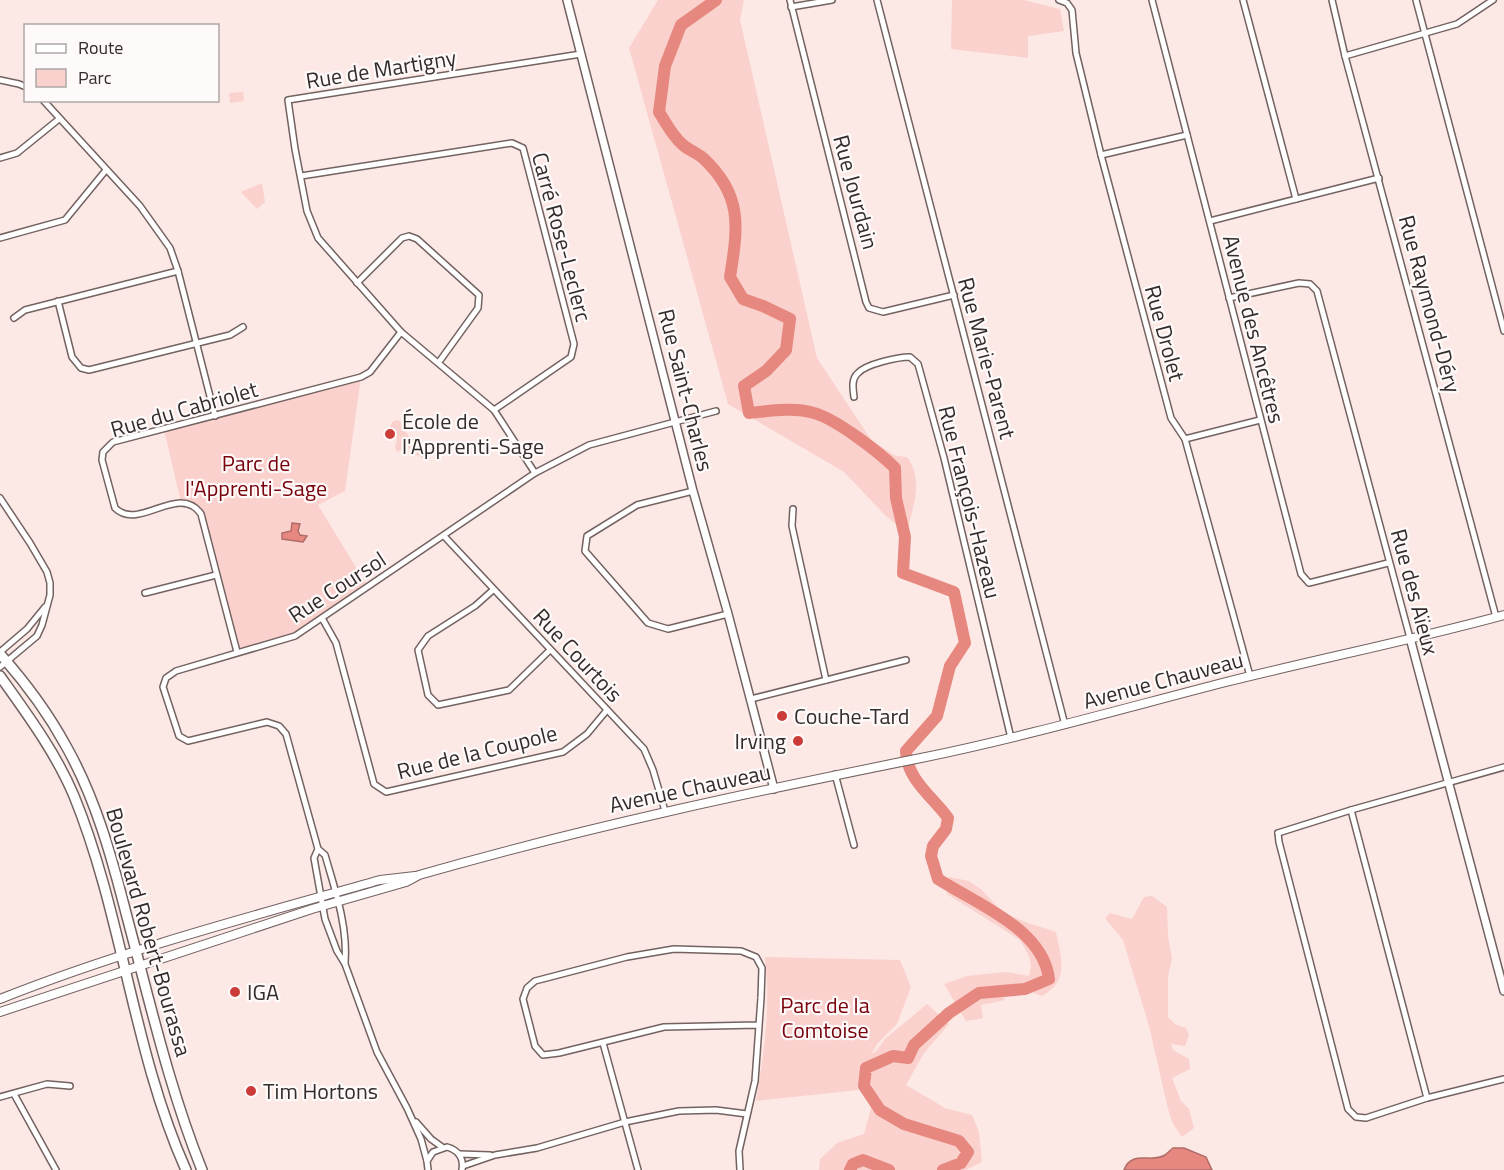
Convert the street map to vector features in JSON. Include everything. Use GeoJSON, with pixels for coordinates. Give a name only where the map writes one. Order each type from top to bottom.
{"type":"FeatureCollection","features":[{"type":"Feature","properties":{"kind":"highway","name":"Boulevard Robert-Bourassa"},"geometry":{"type":"LineString","coordinates":[[2,658],[33,694],[67,746],[87,788],[108,843],[175,1098],[202,1170]]}},
{"type":"Feature","properties":{"kind":"highway","name":"Boulevard Robert-Bourassa"},"geometry":{"type":"LineString","coordinates":[[0,676],[53,757],[73,795],[122,956],[155,1083],[174,1144],[186,1170]]}},
{"type":"Feature","properties":{"kind":"main road","name":"Avenue Chauveau"},"geometry":{"type":"LineString","coordinates":[[337,897],[380,880],[419,875],[513,848],[665,811],[1011,738],[1250,676],[1500,616]]}},
{"type":"Feature","properties":{"kind":"main road"},"geometry":{"type":"LineString","coordinates":[[0,999],[136,951],[320,897],[337,897]]}},
{"type":"Feature","properties":{"kind":"main road"},"geometry":{"type":"LineString","coordinates":[[0,1012],[322,906],[337,897]]}},
{"type":"Feature","properties":{"kind":"street","name":"Rue Saint-Charles"},"geometry":{"type":"LineString","coordinates":[[567,0],[693,491],[774,789]]}},
{"type":"Feature","properties":{"kind":"street","name":"Rue Jourdain"},"geometry":{"type":"LineString","coordinates":[[790,0],[866,302],[870,308],[883,312],[954,295]]}},
{"type":"Feature","properties":{"kind":"street"},"geometry":{"type":"LineString","coordinates":[[791,8],[832,0]]}},
{"type":"Feature","properties":{"kind":"street","name":"Rue Marie-Parent"},"geometry":{"type":"LineString","coordinates":[[877,0],[1065,725]]}},
{"type":"Feature","properties":{"kind":"street","name":"Rue Drolet"},"geometry":{"type":"LineString","coordinates":[[1059,0],[1068,3],[1072,10],[1076,53],[1171,418],[1185,439],[1250,676]]}},
{"type":"Feature","properties":{"kind":"street","name":"Avenue des Ancêtres"},"geometry":{"type":"LineString","coordinates":[[1152,0],[1301,574],[1309,583],[1388,563]]}},
{"type":"Feature","properties":{"kind":"street"},"geometry":{"type":"LineString","coordinates":[[1243,0],[1296,199]]}},
{"type":"Feature","properties":{"kind":"street","name":"Rue Raymond-Déry"},"geometry":{"type":"LineString","coordinates":[[1332,0],[1500,616]]}},
{"type":"Feature","properties":{"kind":"street"},"geometry":{"type":"LineString","coordinates":[[1416,0],[1504,331]]}},
{"type":"Feature","properties":{"kind":"street"},"geometry":{"type":"LineString","coordinates":[[1346,56],[1457,24],[1493,0]]}},
{"type":"Feature","properties":{"kind":"street","name":"Rue de Martigny"},"geometry":{"type":"LineString","coordinates":[[535,473],[494,410],[401,332],[318,238],[307,211],[288,100],[581,54]]}},
{"type":"Feature","properties":{"kind":"street"},"geometry":{"type":"LineString","coordinates":[[0,81],[24,86]]}},
{"type":"Feature","properties":{"kind":"street"},"geometry":{"type":"LineString","coordinates":[[45,102],[140,206],[157,227],[170,249],[178,271],[215,416]]}},
{"type":"Feature","properties":{"kind":"street"},"geometry":{"type":"LineString","coordinates":[[0,158],[17,153],[59,119]]}},
{"type":"Feature","properties":{"kind":"street"},"geometry":{"type":"LineString","coordinates":[[1101,154],[1187,135]]}},
{"type":"Feature","properties":{"kind":"street","name":"Carré Rose-Leclerc"},"geometry":{"type":"LineString","coordinates":[[301,176],[512,143],[523,148],[574,344],[571,357],[494,410]]}},
{"type":"Feature","properties":{"kind":"street"},"geometry":{"type":"LineString","coordinates":[[0,238],[65,220],[106,170]]}},
{"type":"Feature","properties":{"kind":"street"},"geometry":{"type":"LineString","coordinates":[[1210,221],[1379,178]]}},
{"type":"Feature","properties":{"kind":"street"},"geometry":{"type":"LineString","coordinates":[[357,283],[402,238],[409,236],[417,239],[479,295],[478,309],[439,362]]}},
{"type":"Feature","properties":{"kind":"street"},"geometry":{"type":"LineString","coordinates":[[14,318],[25,310],[178,271]]}},
{"type":"Feature","properties":{"kind":"street","name":"Rue des Aïeux"},"geometry":{"type":"LineString","coordinates":[[1229,298],[1299,283],[1310,284],[1317,291],[1388,563],[1502,972],[1504,991]]}},
{"type":"Feature","properties":{"kind":"street"},"geometry":{"type":"LineString","coordinates":[[58,302],[72,357],[81,368],[89,370],[230,334],[243,327]]}},
{"type":"Feature","properties":{"kind":"street","name":"Rue du Cabriolet"},"geometry":{"type":"LineString","coordinates":[[237,652],[201,514],[196,507],[181,502],[128,515],[120,513],[115,508],[102,460],[103,452],[113,442],[361,377],[370,372],[401,332]]}},
{"type":"Feature","properties":{"kind":"street","name":"Rue François-Hazeau"},"geometry":{"type":"LineString","coordinates":[[854,396],[854,378],[858,372],[867,367],[903,357],[910,357],[918,364],[947,470],[1011,738]]}},
{"type":"Feature","properties":{"kind":"street","name":"Rue Coursol"},"geometry":{"type":"LineString","coordinates":[[345,964],[346,950],[337,897],[325,855],[318,849],[286,734],[279,726],[267,722],[188,741],[179,736],[174,724],[163,687],[166,678],[176,671],[295,636],[535,473],[589,445],[716,411]]}},
{"type":"Feature","properties":{"kind":"street"},"geometry":{"type":"LineString","coordinates":[[1185,439],[1260,420]]}},
{"type":"Feature","properties":{"kind":"street"},"geometry":{"type":"LineString","coordinates":[[693,491],[637,505],[587,536],[585,551],[648,623],[668,629],[728,614]]}},
{"type":"Feature","properties":{"kind":"street"},"geometry":{"type":"LineString","coordinates":[[0,498],[47,572],[50,583],[42,626],[37,636],[2,658]]}},
{"type":"Feature","properties":{"kind":"street"},"geometry":{"type":"LineString","coordinates":[[793,509],[792,526],[826,680]]}},
{"type":"Feature","properties":{"kind":"street","name":"Rue Courtois"},"geometry":{"type":"LineString","coordinates":[[444,536],[644,749],[665,811]]}},
{"type":"Feature","properties":{"kind":"street"},"geometry":{"type":"LineString","coordinates":[[145,593],[216,575]]}},
{"type":"Feature","properties":{"kind":"street"},"geometry":{"type":"LineString","coordinates":[[493,590],[476,606],[428,636],[418,650],[428,694],[438,705],[509,690],[550,650]]}},
{"type":"Feature","properties":{"kind":"street"},"geometry":{"type":"LineString","coordinates":[[2,658],[46,606]]}},
{"type":"Feature","properties":{"kind":"street","name":"Rue de la Coupole"},"geometry":{"type":"LineString","coordinates":[[322,618],[336,643],[374,784],[386,792],[563,752],[587,734],[607,710]]}},
{"type":"Feature","properties":{"kind":"street"},"geometry":{"type":"LineString","coordinates":[[751,699],[906,660]]}},
{"type":"Feature","properties":{"kind":"street"},"geometry":{"type":"LineString","coordinates":[[1504,767],[1278,833],[1348,1109],[1356,1117],[1366,1118],[1427,1098],[1504,1079]]}},
{"type":"Feature","properties":{"kind":"street"},"geometry":{"type":"LineString","coordinates":[[835,774],[854,845]]}},
{"type":"Feature","properties":{"kind":"street"},"geometry":{"type":"LineString","coordinates":[[1351,810],[1427,1098]]}},
{"type":"Feature","properties":{"kind":"street","name":"Rue Coursol"},"geometry":{"type":"LineString","coordinates":[[318,849],[315,858],[320,897],[336,951],[345,964],[377,1052],[421,1139],[426,1167]]}},
{"type":"Feature","properties":{"kind":"street"},"geometry":{"type":"LineString","coordinates":[[740,1170],[740,1150],[755,1082],[762,972],[756,957],[741,951],[674,950],[627,957],[535,981],[527,988],[523,999],[535,1046],[543,1055],[603,1043],[664,1027],[758,1025]]}},
{"type":"Feature","properties":{"kind":"street"},"geometry":{"type":"LineString","coordinates":[[603,1043],[638,1170]]}},
{"type":"Feature","properties":{"kind":"street"},"geometry":{"type":"LineString","coordinates":[[0,1097],[47,1084],[70,1086]]}},
{"type":"Feature","properties":{"kind":"street"},"geometry":{"type":"LineString","coordinates":[[14,1094],[56,1170]]}},
{"type":"Feature","properties":{"kind":"street"},"geometry":{"type":"LineString","coordinates":[[459,1154],[495,1155],[537,1148],[625,1122],[679,1110],[716,1110],[747,1114]]}},
{"type":"Feature","properties":{"kind":"street","name":"Rue Coursol"},"geometry":{"type":"LineString","coordinates":[[411,1116],[431,1139],[442,1147]]}},
{"type":"Feature","properties":{"kind":"street"},"geometry":{"type":"LineString","coordinates":[[426,1167],[433,1152],[442,1147],[452,1148],[459,1154],[463,1168],[495,1155]]}},
{"type":"Feature","properties":{"kind":"green space"},"geometry":{"type":"Polygon","coordinates":[[[658,0],[744,0],[740,20],[817,358],[872,441],[896,456],[907,457],[912,466],[916,486],[906,536],[844,472],[728,404],[629,48],[658,0]]]}},
{"type":"Feature","properties":{"kind":"green space"},"geometry":{"type":"Polygon","coordinates":[[[952,0],[1024,0],[1060,9],[1064,31],[1028,36],[1028,58],[951,49],[952,0]]]}},
{"type":"Feature","properties":{"kind":"green space"},"geometry":{"type":"Polygon","coordinates":[[[243,92],[244,101],[230,103],[229,93],[243,92]]]}},
{"type":"Feature","properties":{"kind":"green space"},"geometry":{"type":"Polygon","coordinates":[[[262,183],[265,202],[257,209],[241,192],[262,183]]]}},
{"type":"Feature","properties":{"kind":"green space","name":"Parc de l'Apprenti-Sage"},"geometry":{"type":"Polygon","coordinates":[[[361,377],[345,491],[318,505],[368,587],[295,636],[237,652],[201,515],[196,507],[181,502],[164,430],[361,377]]]}},
{"type":"Feature","properties":{"kind":"green space"},"geometry":{"type":"Polygon","coordinates":[[[396,420],[400,421],[409,437],[424,445],[427,461],[408,447],[397,452],[395,447],[397,439],[390,427],[396,420]]]}},
{"type":"Feature","properties":{"kind":"green space"},"geometry":{"type":"Polygon","coordinates":[[[949,877],[969,881],[982,890],[1002,912],[1056,932],[1061,968],[1057,983],[1051,990],[1042,996],[1032,992],[1003,997],[1005,1000],[981,1005],[983,1018],[966,1021],[944,984],[967,976],[1006,972],[1029,976],[1031,966],[1029,956],[1020,940],[947,894],[949,877]]]}},
{"type":"Feature","properties":{"kind":"green space"},"geometry":{"type":"Polygon","coordinates":[[[1152,896],[1167,907],[1168,936],[1172,958],[1168,977],[1168,1017],[1175,1024],[1186,1028],[1189,1035],[1185,1046],[1171,1044],[1173,1050],[1189,1059],[1190,1069],[1172,1078],[1181,1101],[1189,1109],[1194,1128],[1182,1137],[1173,1124],[1168,1109],[1149,1026],[1123,940],[1105,918],[1110,913],[1132,919],[1144,897],[1152,896]]]}},
{"type":"Feature","properties":{"kind":"green space","name":"Parc de la Comtoise"},"geometry":{"type":"Polygon","coordinates":[[[765,957],[900,960],[911,987],[897,1024],[878,1043],[871,1054],[885,1039],[927,1004],[949,1024],[924,1053],[906,1085],[945,1108],[972,1115],[979,1132],[982,1162],[966,1170],[819,1170],[820,1159],[837,1143],[864,1134],[873,1101],[868,1060],[862,1070],[858,1090],[756,1101],[767,1011],[765,957]]]}},
{"type":"Feature","properties":{"kind":"shaded area"},"geometry":{"type":"Polygon","coordinates":[[[292,523],[300,524],[298,531],[300,535],[307,536],[303,542],[282,539],[282,533],[291,531],[292,523]]]}},
{"type":"Feature","properties":{"kind":"shaded area"},"geometry":{"type":"Polygon","coordinates":[[[1173,1148],[1184,1148],[1206,1157],[1212,1170],[1124,1170],[1132,1160],[1160,1157],[1173,1148]]]}},
{"type":"Feature","properties":{"kind":"waterway"},"geometry":{"type":"LineString","coordinates":[[716,0],[681,25],[665,66],[659,112],[676,138],[685,147],[703,158],[725,185],[731,199],[736,227],[730,277],[743,299],[790,319],[786,350],[766,371],[744,386],[749,413],[798,410],[823,416],[857,437],[895,468],[896,498],[905,537],[903,573],[954,592],[965,643],[950,666],[937,716],[906,751],[911,771],[921,787],[948,818],[946,829],[933,846],[931,856],[938,879],[989,908],[1022,932],[1035,946],[1044,961],[1049,979],[1025,989],[979,993],[949,1013],[914,1045],[908,1058],[893,1056],[866,1068],[864,1086],[880,1110],[904,1124],[959,1141],[968,1152],[961,1163],[943,1170]]}},
{"type":"Feature","properties":{"kind":"waterway"},"geometry":{"type":"LineString","coordinates":[[850,1170],[853,1164],[863,1160],[889,1170]]}},
{"type":"Feature","properties":{"kind":"place","name":"École de l'Apprenti-Sage"},"geometry":{"type":"Point","coordinates":[390,434]}},
{"type":"Feature","properties":{"kind":"place","name":"Couche-Tard"},"geometry":{"type":"Point","coordinates":[782,716]}},
{"type":"Feature","properties":{"kind":"place","name":"Irving"},"geometry":{"type":"Point","coordinates":[798,741]}},
{"type":"Feature","properties":{"kind":"place","name":"IGA"},"geometry":{"type":"Point","coordinates":[235,992]}},
{"type":"Feature","properties":{"kind":"place","name":"Tim Hortons"},"geometry":{"type":"Point","coordinates":[251,1091]}}]}
